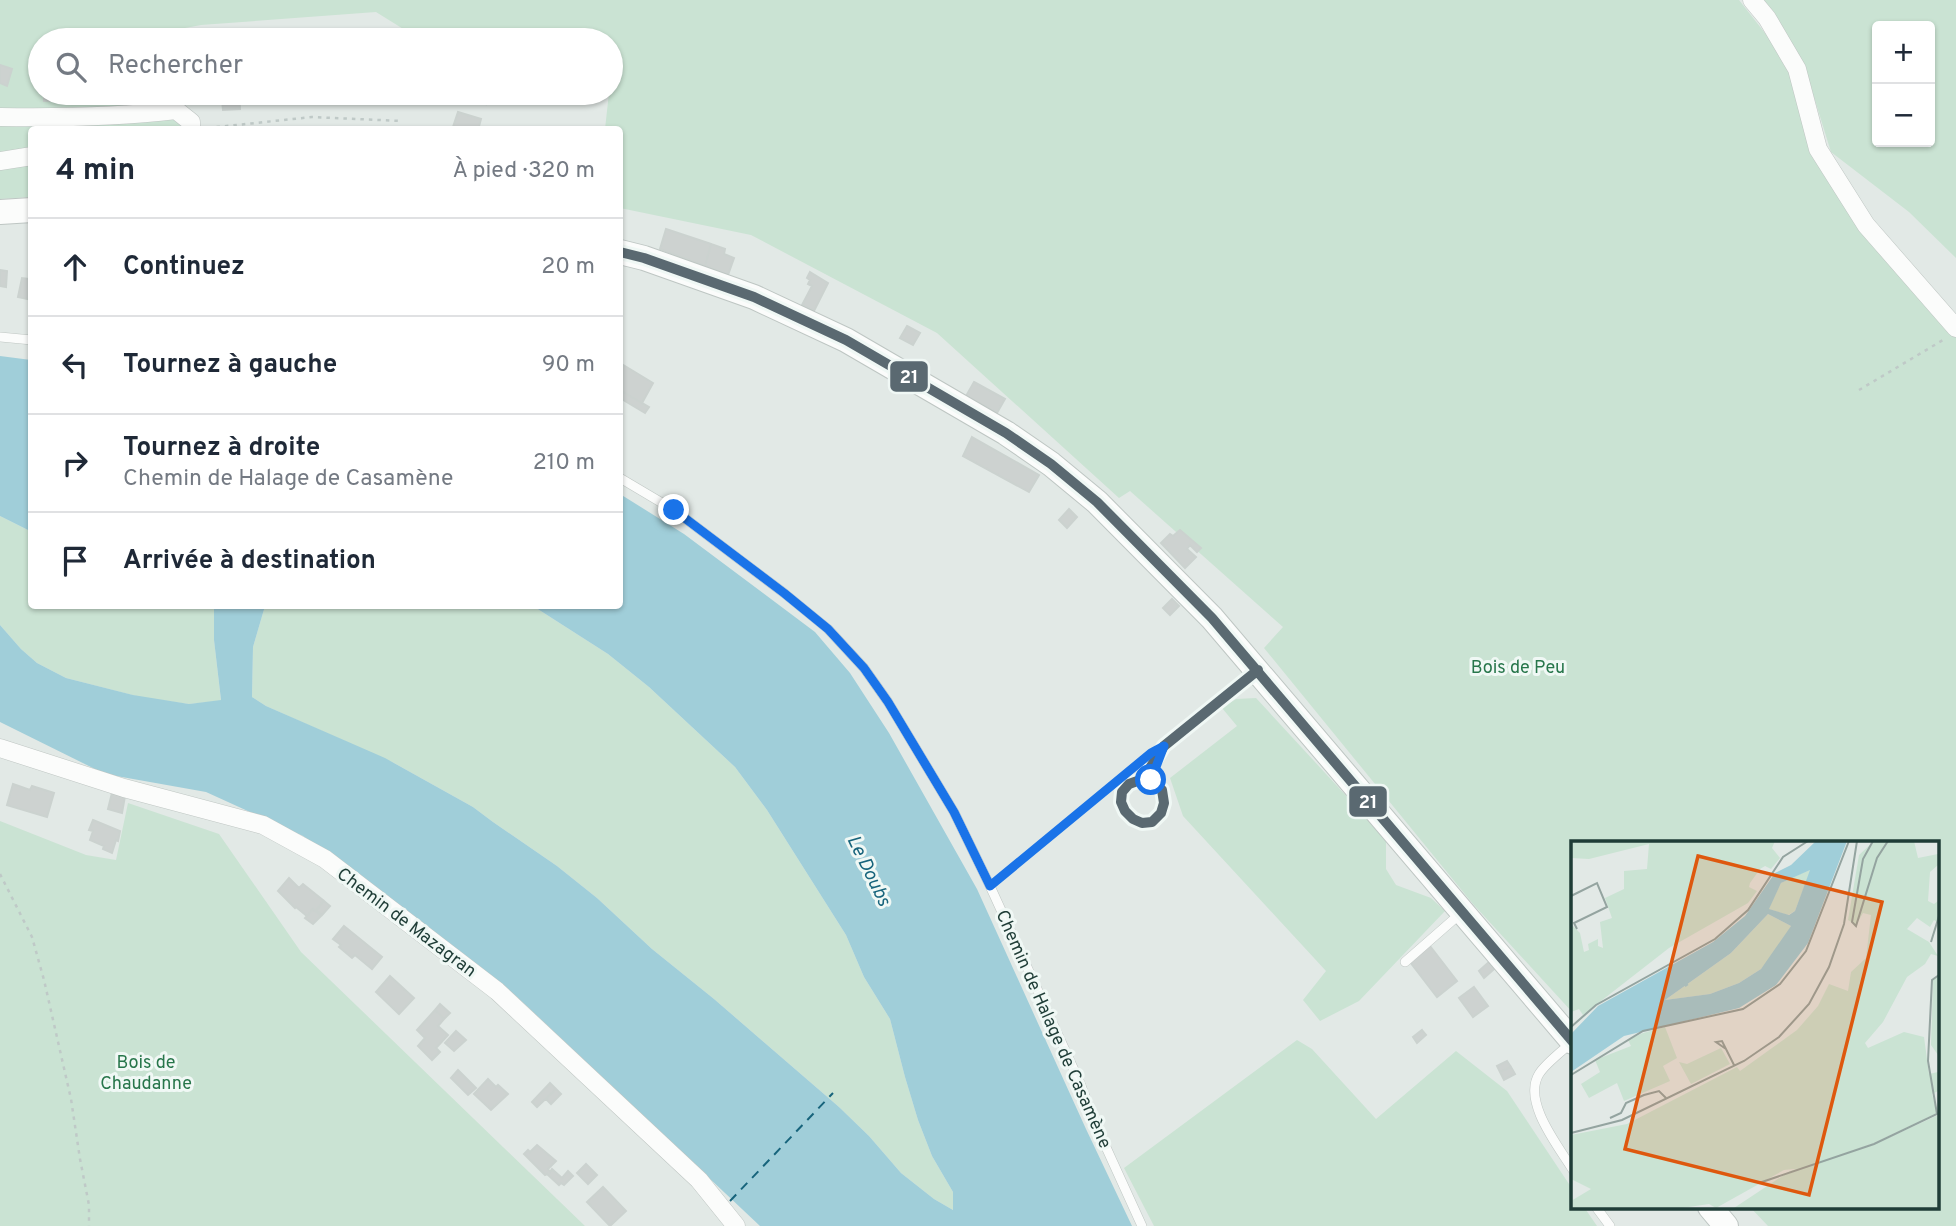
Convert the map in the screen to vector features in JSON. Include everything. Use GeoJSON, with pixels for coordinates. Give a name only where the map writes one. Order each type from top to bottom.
{"type":"FeatureCollection","features":[{"type":"Feature","properties":{"kind":"main road"},"geometry":{"type":"LineString","coordinates":[[0,212],[28,210]]}},
{"type":"Feature","properties":{"kind":"main road"},"geometry":{"type":"LineString","coordinates":[[623,253],[754,297],[846,340],[1006,433],[1051,464],[1097,502],[1195,599],[1258,670],[1429,882],[1462,911],[1571,1040]]}},
{"type":"Feature","properties":{"kind":"main road"},"geometry":{"type":"LineString","coordinates":[[1711,1208],[1726,1226]]}},
{"type":"Feature","properties":{"kind":"street"},"geometry":{"type":"LineString","coordinates":[[1752,0],[1767,18],[1797,69],[1818,149],[1866,225],[1951,333]]}},
{"type":"Feature","properties":{"kind":"street"},"geometry":{"type":"LineString","coordinates":[[0,117],[82,118],[176,110],[191,122],[191,126]]}},
{"type":"Feature","properties":{"kind":"street"},"geometry":{"type":"LineString","coordinates":[[0,161],[28,157]]}},
{"type":"Feature","properties":{"kind":"street","name":"Chemin de Mazagran"},"geometry":{"type":"LineString","coordinates":[[0,748],[124,789],[263,825],[325,859],[497,991],[699,1180],[736,1226]]}},
{"type":"Feature","properties":{"kind":"lane"},"geometry":{"type":"LineString","coordinates":[[0,337],[28,340]]}},
{"type":"Feature","properties":{"kind":"lane","name":"Chemin de Halage de Casamène"},"geometry":{"type":"LineString","coordinates":[[623,480],[674,510],[828,629],[864,668],[888,702],[954,812],[990,886],[1142,1226]]}},
{"type":"Feature","properties":{"kind":"lane"},"geometry":{"type":"LineString","coordinates":[[1147,779],[1162,790],[1164,804],[1157,817],[1151,821],[1137,822],[1122,808],[1122,794],[1130,783],[1147,779],[1164,746],[1258,670]]}},
{"type":"Feature","properties":{"kind":"lane"},"geometry":{"type":"LineString","coordinates":[[1405,962],[1462,911]]}},
{"type":"Feature","properties":{"kind":"lane"},"geometry":{"type":"LineString","coordinates":[[1571,1044],[1539,1073],[1534,1086],[1541,1118],[1571,1167]]}},
{"type":"Feature","properties":{"kind":"lane"},"geometry":{"type":"LineString","coordinates":[[1597,1208],[1609,1226]]}},
{"type":"Feature","properties":{"kind":"path"},"geometry":{"type":"LineString","coordinates":[[233,126],[312,117],[401,121]]}},
{"type":"Feature","properties":{"kind":"path"},"geometry":{"type":"LineString","coordinates":[[1859,390],[1951,333]]}},
{"type":"Feature","properties":{"kind":"path"},"geometry":{"type":"LineString","coordinates":[[990,886],[1151,753],[1164,746]]}},
{"type":"Feature","properties":{"kind":"path"},"geometry":{"type":"LineString","coordinates":[[0,874],[32,937],[44,980],[71,1098],[89,1205],[89,1226]]}},
{"type":"Feature","properties":{"kind":"green space","name":"Bois de Peu"},"geometry":{"type":"Polygon","coordinates":[[[0,0],[1739,0],[1794,70],[1814,152],[1956,336],[1956,1226],[1768,1226],[1751,1208],[1938,1208],[1938,841],[1571,841],[1571,1011],[1473,904],[1264,648],[1283,627],[1130,491],[1119,498],[937,333],[751,235],[623,209],[623,126],[605,126],[608,105],[623,105],[623,28],[402,28],[376,12],[185,28],[28,28],[28,105],[121,105],[185,122],[184,126],[28,126],[28,197],[0,199],[0,0]]]}},
{"type":"Feature","properties":{"kind":"green space"},"geometry":{"type":"Polygon","coordinates":[[[1760,0],[1956,0],[1956,258],[1909,212],[1831,152],[1805,68],[1760,0]]]}},
{"type":"Feature","properties":{"kind":"green space"},"geometry":{"type":"Polygon","coordinates":[[[0,516],[28,530],[28,609],[214,609],[214,640],[221,701],[189,704],[144,698],[66,678],[37,663],[0,625],[0,516]]]}},
{"type":"Feature","properties":{"kind":"green space"},"geometry":{"type":"Polygon","coordinates":[[[264,609],[538,609],[608,654],[649,687],[735,767],[767,810],[846,935],[864,977],[890,1019],[918,1120],[932,1156],[953,1192],[953,1210],[901,1173],[839,1107],[557,866],[473,807],[394,763],[266,706],[252,697],[253,647],[264,609]]]}},
{"type":"Feature","properties":{"kind":"green space"},"geometry":{"type":"Polygon","coordinates":[[[1256,698],[1386,839],[1386,869],[1396,885],[1431,898],[1445,911],[1359,1001],[1320,1021],[1303,1000],[1326,971],[1183,816],[1170,778],[1237,726],[1222,708],[1236,699],[1256,698]]]}},
{"type":"Feature","properties":{"kind":"green space","name":"Bois de Chaudanne"},"geometry":{"type":"Polygon","coordinates":[[[128,803],[219,834],[301,952],[585,1226],[0,1226],[0,821],[86,855],[116,860],[128,803]]]}},
{"type":"Feature","properties":{"kind":"green space"},"geometry":{"type":"Polygon","coordinates":[[[1297,1040],[1312,1049],[1376,1119],[1456,1051],[1507,1091],[1571,1187],[1571,1208],[1585,1208],[1597,1226],[1154,1226],[1124,1168],[1297,1040]]]}},
{"type":"Feature","properties":{"kind":"water"},"geometry":{"type":"Polygon","coordinates":[[[0,356],[28,360],[28,530],[0,516],[0,356]]]}},
{"type":"Feature","properties":{"kind":"water","name":"Le Doubs"},"geometry":{"type":"Polygon","coordinates":[[[623,496],[684,534],[815,632],[850,673],[889,733],[977,889],[1132,1226],[760,1226],[516,996],[303,836],[206,792],[105,774],[0,722],[0,625],[37,663],[66,678],[133,695],[189,704],[221,700],[214,640],[214,609],[264,609],[253,647],[252,697],[266,706],[385,758],[473,807],[557,866],[839,1107],[901,1173],[953,1210],[953,1192],[932,1156],[918,1120],[890,1019],[864,977],[846,935],[767,810],[735,767],[649,687],[608,654],[538,609],[623,609],[623,496]]]}},
{"type":"Feature","properties":{"kind":"building"},"geometry":{"type":"Polygon","coordinates":[[[0,65],[12,69],[7,86],[0,83],[0,65]]]}},
{"type":"Feature","properties":{"kind":"building"},"geometry":{"type":"Polygon","coordinates":[[[222,105],[240,105],[240,109],[223,110],[222,105]]]}},
{"type":"Feature","properties":{"kind":"building"},"geometry":{"type":"Polygon","coordinates":[[[458,112],[481,119],[479,126],[453,126],[458,112]]]}},
{"type":"Feature","properties":{"kind":"building"},"geometry":{"type":"Polygon","coordinates":[[[666,229],[711,244],[705,266],[660,249],[666,229]]]}},
{"type":"Feature","properties":{"kind":"building"},"geometry":{"type":"Polygon","coordinates":[[[711,244],[725,249],[724,254],[734,258],[728,275],[705,266],[711,244]]]}},
{"type":"Feature","properties":{"kind":"building"},"geometry":{"type":"Polygon","coordinates":[[[0,270],[7,271],[6,287],[0,286],[0,270]]]}},
{"type":"Feature","properties":{"kind":"building"},"geometry":{"type":"Polygon","coordinates":[[[810,272],[828,283],[814,311],[802,305],[812,286],[808,284],[810,280],[807,278],[810,272]]]}},
{"type":"Feature","properties":{"kind":"building"},"geometry":{"type":"Polygon","coordinates":[[[22,278],[28,279],[28,299],[18,297],[22,278]]]}},
{"type":"Feature","properties":{"kind":"building"},"geometry":{"type":"Polygon","coordinates":[[[907,326],[920,333],[913,345],[900,338],[907,326]]]}},
{"type":"Feature","properties":{"kind":"building"},"geometry":{"type":"Polygon","coordinates":[[[623,365],[653,383],[642,403],[623,392],[623,365]]]}},
{"type":"Feature","properties":{"kind":"building"},"geometry":{"type":"Polygon","coordinates":[[[974,382],[1005,399],[997,413],[966,396],[974,382]]]}},
{"type":"Feature","properties":{"kind":"building"},"geometry":{"type":"Polygon","coordinates":[[[623,392],[649,407],[645,413],[623,400],[623,392]]]}},
{"type":"Feature","properties":{"kind":"building"},"geometry":{"type":"Polygon","coordinates":[[[972,437],[1039,475],[1029,492],[963,456],[972,437]]]}},
{"type":"Feature","properties":{"kind":"building"},"geometry":{"type":"Polygon","coordinates":[[[1069,509],[1077,517],[1067,528],[1059,520],[1069,509]]]}},
{"type":"Feature","properties":{"kind":"building"},"geometry":{"type":"Polygon","coordinates":[[[1180,530],[1201,548],[1197,552],[1190,545],[1187,549],[1196,557],[1185,568],[1161,543],[1170,534],[1173,536],[1180,530]]]}},
{"type":"Feature","properties":{"kind":"building"},"geometry":{"type":"Polygon","coordinates":[[[1172,599],[1179,606],[1170,615],[1163,608],[1172,599]]]}},
{"type":"Feature","properties":{"kind":"building"},"geometry":{"type":"Polygon","coordinates":[[[13,784],[30,790],[32,786],[54,793],[47,817],[7,805],[13,784]]]}},
{"type":"Feature","properties":{"kind":"building"},"geometry":{"type":"Polygon","coordinates":[[[112,793],[125,796],[122,813],[108,809],[112,793]]]}},
{"type":"Feature","properties":{"kind":"building"},"geometry":{"type":"Polygon","coordinates":[[[93,820],[120,831],[112,853],[90,840],[93,831],[89,830],[93,820]]]}},
{"type":"Feature","properties":{"kind":"building"},"geometry":{"type":"Polygon","coordinates":[[[289,878],[299,888],[303,884],[324,901],[316,911],[313,909],[307,916],[278,891],[289,878]]]}},
{"type":"Feature","properties":{"kind":"building"},"geometry":{"type":"Polygon","coordinates":[[[324,901],[330,906],[322,915],[316,910],[324,901]]]}},
{"type":"Feature","properties":{"kind":"building"},"geometry":{"type":"Polygon","coordinates":[[[313,909],[321,916],[313,924],[305,918],[313,909]]]}},
{"type":"Feature","properties":{"kind":"building"},"geometry":{"type":"Polygon","coordinates":[[[344,926],[382,957],[372,969],[355,955],[352,958],[333,939],[344,926]]]}},
{"type":"Feature","properties":{"kind":"building"},"geometry":{"type":"Polygon","coordinates":[[[1430,946],[1457,981],[1437,997],[1410,962],[1430,946]]]}},
{"type":"Feature","properties":{"kind":"building"},"geometry":{"type":"Polygon","coordinates":[[[1489,962],[1494,969],[1484,978],[1479,971],[1489,962]]]}},
{"type":"Feature","properties":{"kind":"building"},"geometry":{"type":"Polygon","coordinates":[[[390,976],[414,998],[399,1014],[376,992],[390,976]]]}},
{"type":"Feature","properties":{"kind":"building"},"geometry":{"type":"Polygon","coordinates":[[[1474,987],[1488,1006],[1473,1017],[1459,998],[1474,987]]]}},
{"type":"Feature","properties":{"kind":"building"},"geometry":{"type":"Polygon","coordinates":[[[440,1004],[450,1013],[444,1019],[435,1010],[440,1004]]]}},
{"type":"Feature","properties":{"kind":"building"},"geometry":{"type":"Polygon","coordinates":[[[435,1010],[444,1019],[438,1026],[448,1035],[436,1048],[440,1052],[432,1060],[418,1046],[425,1038],[417,1030],[435,1010]]]}},
{"type":"Feature","properties":{"kind":"building"},"geometry":{"type":"Polygon","coordinates":[[[1422,1030],[1426,1035],[1417,1043],[1413,1037],[1422,1030]]]}},
{"type":"Feature","properties":{"kind":"building"},"geometry":{"type":"Polygon","coordinates":[[[456,1031],[466,1040],[454,1051],[445,1043],[456,1031]]]}},
{"type":"Feature","properties":{"kind":"building"},"geometry":{"type":"Polygon","coordinates":[[[1507,1061],[1511,1067],[1500,1072],[1497,1066],[1507,1061]]]}},
{"type":"Feature","properties":{"kind":"building"},"geometry":{"type":"Polygon","coordinates":[[[1511,1067],[1515,1074],[1504,1080],[1500,1072],[1511,1067]]]}},
{"type":"Feature","properties":{"kind":"building"},"geometry":{"type":"Polygon","coordinates":[[[458,1070],[476,1088],[468,1095],[451,1078],[458,1070]]]}},
{"type":"Feature","properties":{"kind":"building"},"geometry":{"type":"Polygon","coordinates":[[[488,1079],[508,1094],[491,1110],[474,1094],[488,1079]]]}},
{"type":"Feature","properties":{"kind":"building"},"geometry":{"type":"Polygon","coordinates":[[[550,1083],[556,1089],[537,1107],[532,1102],[550,1083]]]}},
{"type":"Feature","properties":{"kind":"building"},"geometry":{"type":"Polygon","coordinates":[[[556,1089],[561,1094],[551,1104],[546,1099],[556,1089]]]}},
{"type":"Feature","properties":{"kind":"building"},"geometry":{"type":"Polygon","coordinates":[[[537,1145],[556,1161],[548,1169],[550,1172],[552,1169],[562,1178],[568,1171],[573,1176],[564,1185],[559,1185],[545,1175],[524,1154],[537,1145]]]}},
{"type":"Feature","properties":{"kind":"building"},"geometry":{"type":"Polygon","coordinates":[[[586,1164],[597,1175],[588,1184],[577,1173],[586,1164]]]}},
{"type":"Feature","properties":{"kind":"building"},"geometry":{"type":"Polygon","coordinates":[[[603,1187],[626,1211],[610,1226],[587,1202],[603,1187]]]}},
{"type":"Feature","properties":{"kind":"ferry route"},"geometry":{"type":"LineString","coordinates":[[730,1201],[833,1093]]}},
{"type":"Feature","properties":{"kind":"transit line","name":"21"},"geometry":{"type":"LineString","coordinates":[[623,253],[754,297],[846,340],[1006,433],[1051,464],[1097,502],[1212,618],[1571,1040]]}},
{"type":"Feature","properties":{"kind":"transit line","name":"21"},"geometry":{"type":"LineString","coordinates":[[1151,780],[1162,790],[1164,803],[1161,813],[1152,822],[1142,823],[1125,811],[1121,802],[1122,792],[1129,784],[1143,779],[1164,746],[1258,670]]}},
{"type":"Feature","properties":{"kind":"route"},"geometry":{"type":"LineString","coordinates":[[674,510],[828,629],[864,668],[888,702],[954,812],[990,886],[1151,753],[1164,746],[1151,780]]}}]}
